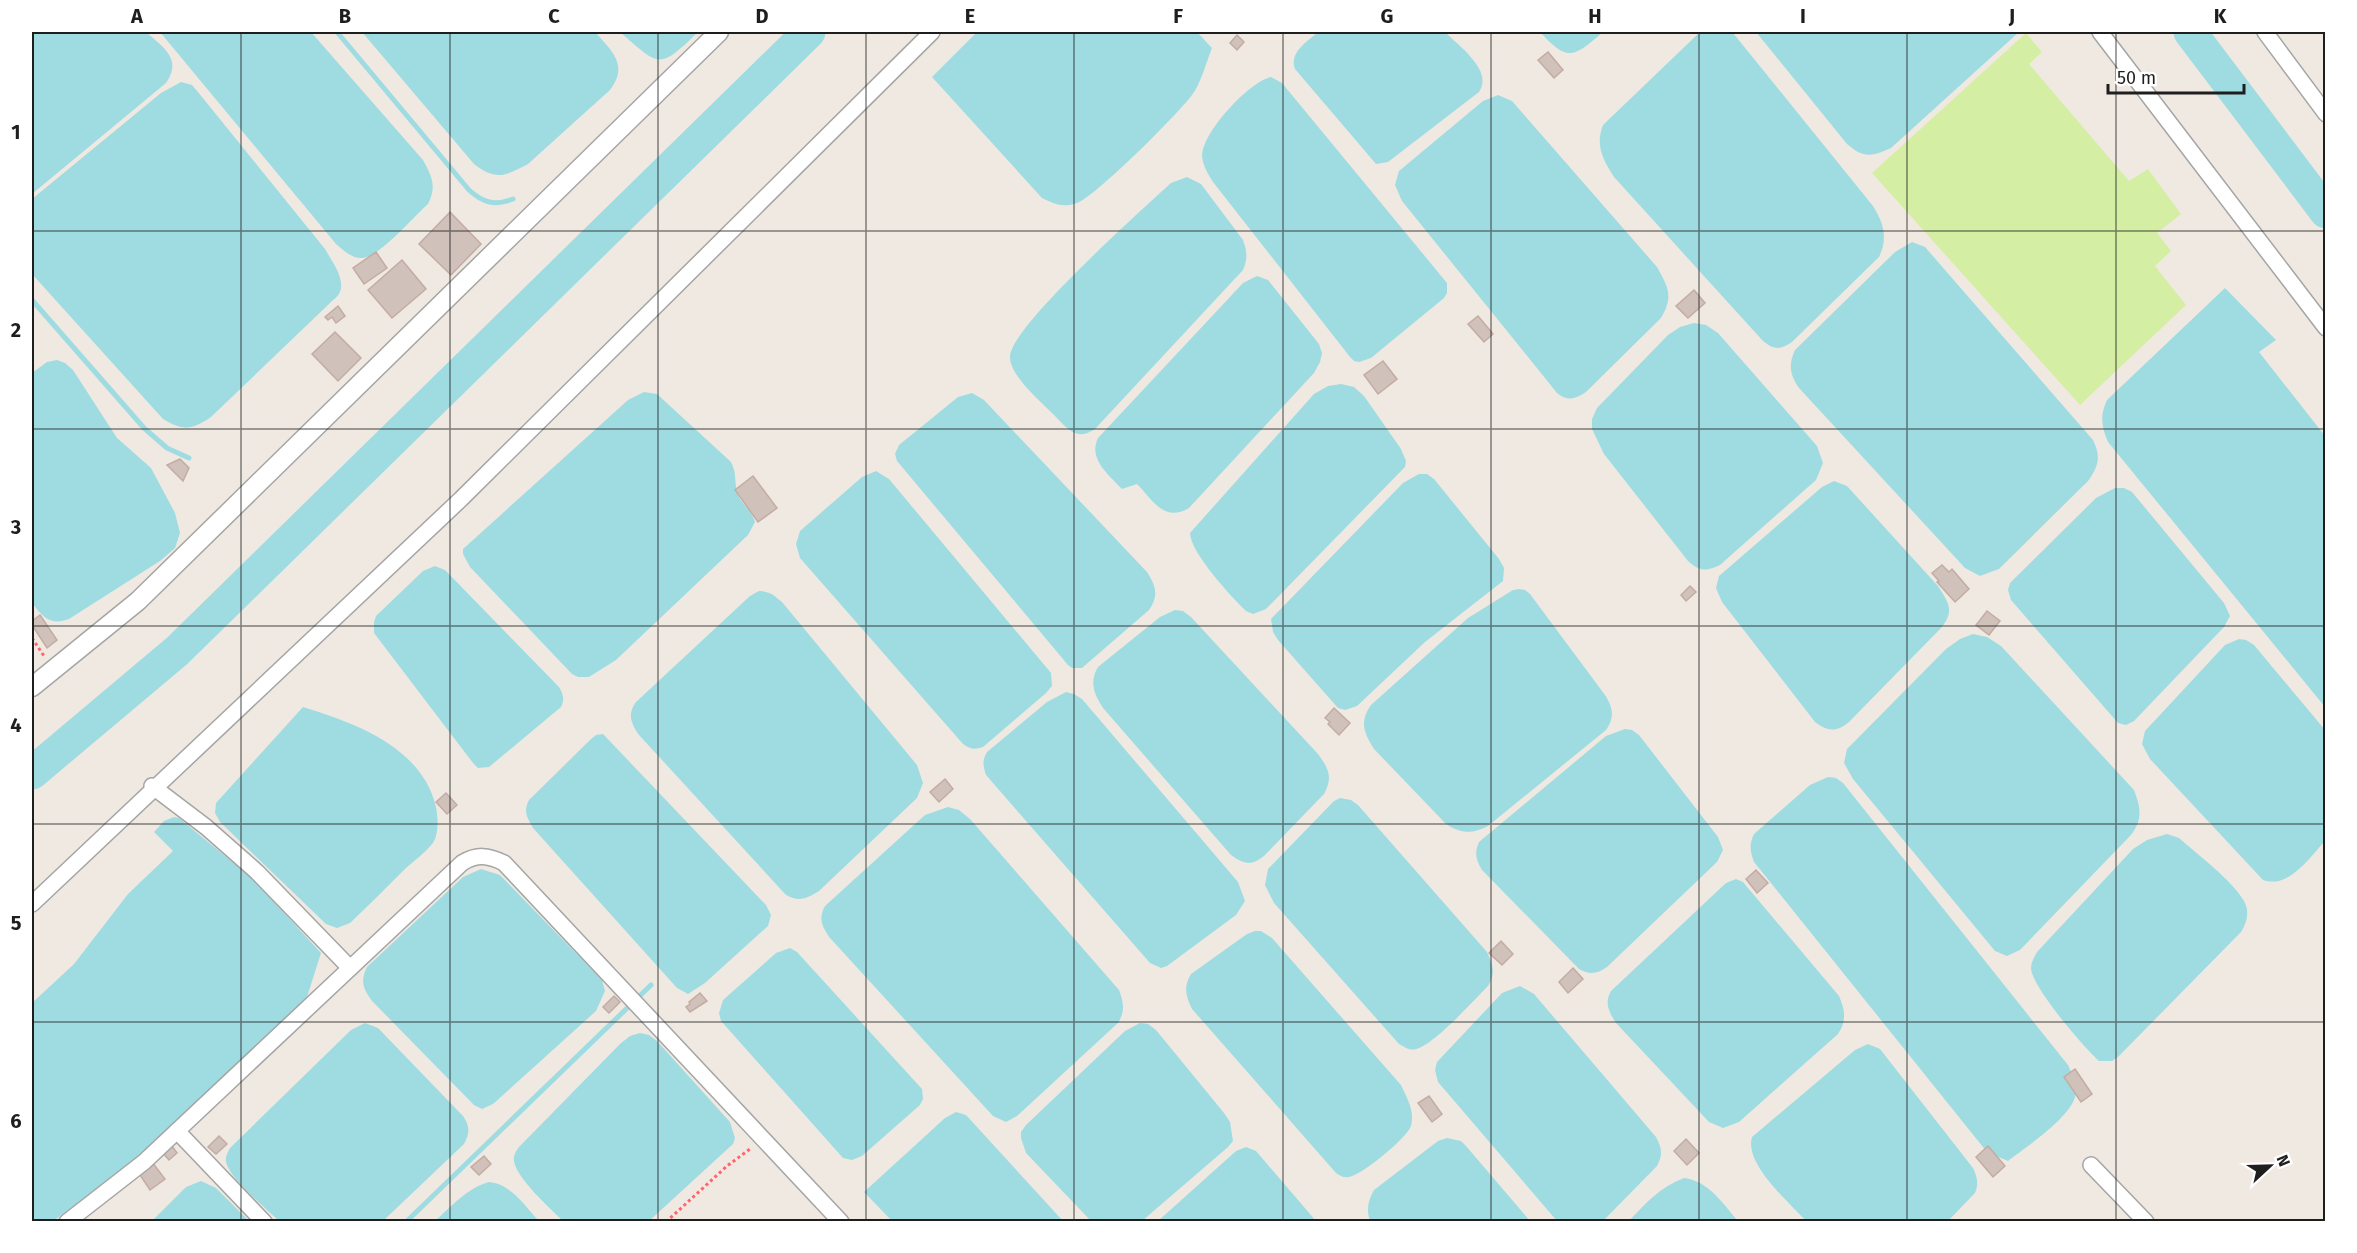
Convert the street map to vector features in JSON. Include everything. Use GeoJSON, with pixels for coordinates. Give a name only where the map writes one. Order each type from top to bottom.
{"type":"FeatureCollection","features":[{"type":"Feature","properties":{"kind":"street"},"geometry":{"type":"LineString","coordinates":[[32,687],[138,601],[719,32]]}},
{"type":"Feature","properties":{"kind":"street"},"geometry":{"type":"LineString","coordinates":[[32,904],[461,499],[932,32]]}},
{"type":"Feature","properties":{"kind":"street"},"geometry":{"type":"LineString","coordinates":[[2100,32],[2325,328]]}},
{"type":"Feature","properties":{"kind":"street"},"geometry":{"type":"LineString","coordinates":[[2265,32],[2325,114]]}},
{"type":"Feature","properties":{"kind":"street"},"geometry":{"type":"LineString","coordinates":[[152,786],[206,827],[257,872],[350,968]]}},
{"type":"Feature","properties":{"kind":"street"},"geometry":{"type":"LineString","coordinates":[[67,1221],[144,1162],[462,863],[472,857],[483,856],[504,863],[841,1221]]}},
{"type":"Feature","properties":{"kind":"street"},"geometry":{"type":"LineString","coordinates":[[177,1131],[264,1221]]}},
{"type":"Feature","properties":{"kind":"street"},"geometry":{"type":"LineString","coordinates":[[2091,1165],[2146,1221]]}},
{"type":"Feature","properties":{"kind":"path"},"geometry":{"type":"LineString","coordinates":[[32,638],[46,659]]}},
{"type":"Feature","properties":{"kind":"path"},"geometry":{"type":"LineString","coordinates":[[666,1221],[727,1166],[763,1138]]}},
{"type":"Feature","properties":{"kind":"green space"},"geometry":{"type":"Polygon","coordinates":[[[2026,33],[2042,52],[2029,64],[2129,181],[2148,169],[2181,214],[2157,233],[2171,251],[2155,266],[2186,305],[2080,405],[1872,173],[2026,33]]]}},
{"type":"Feature","properties":{"kind":"water"},"geometry":{"type":"Polygon","coordinates":[[[32,32],[146,32],[169,54],[172,67],[171,75],[166,83],[32,194],[32,32]]]}},
{"type":"Feature","properties":{"kind":"water"},"geometry":{"type":"Polygon","coordinates":[[[160,32],[311,32],[423,160],[429,171],[433,187],[428,204],[377,252],[361,258],[347,253],[336,244],[160,32]]]}},
{"type":"Feature","properties":{"kind":"water"},"geometry":{"type":"Polygon","coordinates":[[[362,32],[595,32],[616,59],[618,73],[610,90],[528,164],[507,174],[495,175],[474,164],[362,32]]]}},
{"type":"Feature","properties":{"kind":"water"},"geometry":{"type":"Polygon","coordinates":[[[620,32],[698,32],[675,53],[667,58],[659,59],[644,52],[620,32]]]}},
{"type":"Feature","properties":{"kind":"water"},"geometry":{"type":"Polygon","coordinates":[[[977,32],[1197,32],[1212,48],[1195,90],[1171,119],[1101,186],[1077,203],[1063,205],[1042,198],[932,77],[977,32]]]}},
{"type":"Feature","properties":{"kind":"water"},"geometry":{"type":"Polygon","coordinates":[[[1318,32],[1445,32],[1479,67],[1482,84],[1479,92],[1388,162],[1376,164],[1295,69],[1297,52],[1318,32]]]}},
{"type":"Feature","properties":{"kind":"water"},"geometry":{"type":"Polygon","coordinates":[[[1540,32],[1603,32],[1585,47],[1571,53],[1558,49],[1540,32]]]}},
{"type":"Feature","properties":{"kind":"water"},"geometry":{"type":"Polygon","coordinates":[[[1700,32],[1733,33],[1873,206],[1884,231],[1879,257],[1792,342],[1780,348],[1770,346],[1763,341],[1614,177],[1601,152],[1600,139],[1603,125],[1700,32]]]}},
{"type":"Feature","properties":{"kind":"water"},"geometry":{"type":"Polygon","coordinates":[[[1756,32],[2019,32],[1891,148],[1868,155],[1858,152],[1847,144],[1756,32]]]}},
{"type":"Feature","properties":{"kind":"water"},"geometry":{"type":"Polygon","coordinates":[[[1271,77],[1282,83],[1447,283],[1447,293],[1444,298],[1371,358],[1359,362],[1350,357],[1213,182],[1203,163],[1204,146],[1228,109],[1251,88],[1271,77]]]}},
{"type":"Feature","properties":{"kind":"water"},"geometry":{"type":"Polygon","coordinates":[[[181,82],[192,85],[325,249],[337,270],[341,283],[337,296],[211,417],[193,427],[176,426],[163,419],[32,274],[32,199],[161,93],[181,82]]]}},
{"type":"Feature","properties":{"kind":"water"},"geometry":{"type":"Polygon","coordinates":[[[1498,95],[1512,101],[1657,267],[1668,292],[1667,304],[1661,318],[1586,392],[1575,398],[1565,398],[1557,393],[1402,201],[1395,185],[1399,171],[1483,101],[1498,95]]]}},
{"type":"Feature","properties":{"kind":"water"},"geometry":{"type":"Polygon","coordinates":[[[1187,177],[1201,184],[1243,240],[1246,262],[1243,270],[1095,429],[1082,434],[1072,432],[1034,396],[1015,372],[1010,357],[1016,342],[1031,321],[1080,268],[1171,183],[1187,177]]]}},
{"type":"Feature","properties":{"kind":"water"},"geometry":{"type":"Polygon","coordinates":[[[1912,242],[1925,247],[2093,440],[2097,451],[2097,466],[2088,481],[1999,569],[1980,576],[1965,568],[1799,388],[1791,370],[1791,360],[1795,350],[1895,252],[1912,242]]]}},
{"type":"Feature","properties":{"kind":"water"},"geometry":{"type":"Polygon","coordinates":[[[1257,276],[1268,280],[1319,344],[1322,353],[1314,373],[1189,508],[1173,513],[1160,508],[1137,484],[1122,489],[1101,466],[1096,453],[1098,438],[1243,283],[1257,276]]]}},
{"type":"Feature","properties":{"kind":"water"},"geometry":{"type":"Polygon","coordinates":[[[2225,288],[2276,340],[2259,352],[2325,436],[2325,707],[2108,442],[2104,431],[2102,416],[2107,400],[2225,288]]]}},
{"type":"Feature","properties":{"kind":"water"},"geometry":{"type":"Polygon","coordinates":[[[1694,323],[1706,325],[1718,333],[1817,446],[1823,463],[1816,480],[1720,565],[1711,569],[1699,569],[1688,561],[1604,454],[1592,429],[1592,419],[1597,408],[1668,335],[1680,327],[1694,323]]]}},
{"type":"Feature","properties":{"kind":"water"},"geometry":{"type":"Polygon","coordinates":[[[57,360],[73,370],[117,438],[151,468],[175,513],[180,533],[175,548],[160,561],[69,619],[52,621],[32,603],[32,373],[47,362],[57,360]]]}},
{"type":"Feature","properties":{"kind":"water"},"geometry":{"type":"Polygon","coordinates":[[[1341,384],[1354,387],[1364,396],[1401,449],[1406,461],[1405,467],[1266,609],[1253,614],[1240,605],[1204,563],[1190,533],[1314,394],[1328,386],[1341,384]]]}},
{"type":"Feature","properties":{"kind":"water"},"geometry":{"type":"Polygon","coordinates":[[[644,392],[657,394],[731,462],[738,495],[755,522],[748,535],[616,660],[589,677],[578,677],[572,674],[470,567],[463,554],[463,549],[628,400],[644,392]]]}},
{"type":"Feature","properties":{"kind":"water"},"geometry":{"type":"Polygon","coordinates":[[[972,393],[984,400],[1147,572],[1153,582],[1155,596],[1149,610],[1082,668],[1072,668],[1068,665],[897,461],[895,454],[899,445],[958,397],[972,393]]]}},
{"type":"Feature","properties":{"kind":"water"},"geometry":{"type":"Polygon","coordinates":[[[876,471],[889,479],[1051,673],[1052,686],[1046,693],[983,747],[972,748],[963,744],[800,558],[796,544],[800,531],[862,477],[876,471]]]}},
{"type":"Feature","properties":{"kind":"water"},"geometry":{"type":"Polygon","coordinates":[[[1419,474],[1427,474],[1434,479],[1499,559],[1504,568],[1503,581],[1425,642],[1357,706],[1345,710],[1338,708],[1278,640],[1273,632],[1271,619],[1403,483],[1419,474]]]}},
{"type":"Feature","properties":{"kind":"water"},"geometry":{"type":"Polygon","coordinates":[[[1834,481],[1847,486],[1938,586],[1949,606],[1949,611],[1942,627],[1849,722],[1832,730],[1815,722],[1722,602],[1716,588],[1719,576],[1822,487],[1834,481]]]}},
{"type":"Feature","properties":{"kind":"water"},"geometry":{"type":"Polygon","coordinates":[[[2115,488],[2124,488],[2132,492],[2224,603],[2230,616],[2224,627],[2134,721],[2126,725],[2118,723],[2011,600],[2008,590],[2010,583],[2096,498],[2115,488]]]}},
{"type":"Feature","properties":{"kind":"water"},"geometry":{"type":"Polygon","coordinates":[[[435,566],[445,570],[559,687],[562,694],[561,707],[489,767],[478,768],[473,763],[374,633],[376,616],[423,571],[435,566]]]}},
{"type":"Feature","properties":{"kind":"water"},"geometry":{"type":"Polygon","coordinates":[[[1519,589],[1530,594],[1605,695],[1611,708],[1611,721],[1606,730],[1488,826],[1472,832],[1457,830],[1446,824],[1374,749],[1365,733],[1365,717],[1371,705],[1468,618],[1513,590],[1519,589]]]}},
{"type":"Feature","properties":{"kind":"water"},"geometry":{"type":"Polygon","coordinates":[[[759,591],[771,594],[782,602],[917,765],[923,783],[917,798],[819,891],[802,899],[786,895],[639,735],[631,718],[636,702],[750,596],[759,591]]]}},
{"type":"Feature","properties":{"kind":"water"},"geometry":{"type":"Polygon","coordinates":[[[1175,610],[1183,611],[1191,617],[1318,754],[1328,773],[1329,778],[1324,794],[1265,855],[1256,861],[1248,863],[1231,855],[1103,708],[1095,693],[1093,683],[1098,667],[1160,617],[1175,610]]]}},
{"type":"Feature","properties":{"kind":"water"},"geometry":{"type":"Polygon","coordinates":[[[1973,634],[1987,637],[2001,646],[2134,790],[2140,814],[2137,825],[2130,836],[2020,950],[2007,956],[1995,951],[1853,779],[1844,763],[1847,749],[1946,649],[1960,639],[1973,634]]]}},
{"type":"Feature","properties":{"kind":"water"},"geometry":{"type":"Polygon","coordinates":[[[2239,639],[2254,645],[2325,730],[2325,841],[2298,870],[2290,876],[2272,882],[2263,880],[2150,759],[2142,744],[2145,731],[2225,645],[2239,639]]]}},
{"type":"Feature","properties":{"kind":"water"},"geometry":{"type":"Polygon","coordinates":[[[1066,692],[1082,699],[1238,882],[1245,901],[1236,915],[1167,966],[1161,968],[1150,963],[986,775],[984,758],[987,752],[1047,702],[1066,692]]]}},
{"type":"Feature","properties":{"kind":"water"},"geometry":{"type":"Polygon","coordinates":[[[303,707],[364,730],[384,740],[401,753],[417,768],[428,786],[437,811],[438,825],[433,843],[350,923],[337,928],[326,924],[220,822],[215,813],[216,803],[303,707]]]}},
{"type":"Feature","properties":{"kind":"water"},"geometry":{"type":"Polygon","coordinates":[[[1625,729],[1632,730],[1639,735],[1718,837],[1723,850],[1717,862],[1607,967],[1590,973],[1579,969],[1482,870],[1476,853],[1479,842],[1606,736],[1625,729]]]}},
{"type":"Feature","properties":{"kind":"water"},"geometry":{"type":"Polygon","coordinates":[[[603,734],[766,905],[771,915],[768,926],[705,983],[688,994],[677,988],[533,828],[528,818],[526,808],[529,800],[591,739],[603,734]]]}},
{"type":"Feature","properties":{"kind":"water"},"geometry":{"type":"Polygon","coordinates":[[[1828,777],[1836,778],[1843,783],[2068,1065],[2074,1078],[2076,1092],[2074,1101],[2048,1130],[2008,1161],[1987,1152],[1754,862],[1751,841],[1754,834],[1810,785],[1828,777]]]}},
{"type":"Feature","properties":{"kind":"water"},"geometry":{"type":"Polygon","coordinates":[[[1340,798],[1351,800],[1358,805],[1487,952],[1492,965],[1493,973],[1488,986],[1443,1031],[1424,1046],[1416,1049],[1409,1049],[1399,1044],[1274,903],[1265,885],[1268,869],[1334,801],[1340,798]]]}},
{"type":"Feature","properties":{"kind":"water"},"geometry":{"type":"Polygon","coordinates":[[[948,807],[959,810],[970,819],[1119,990],[1123,1003],[1122,1015],[1118,1023],[1017,1116],[1006,1122],[993,1116],[830,938],[822,922],[825,906],[925,815],[948,807]]]}},
{"type":"Feature","properties":{"kind":"water"},"geometry":{"type":"Polygon","coordinates":[[[174,817],[179,818],[254,880],[321,953],[307,997],[199,1104],[124,1170],[53,1221],[32,1222],[32,1003],[74,964],[128,894],[173,851],[154,832],[164,821],[174,817]]]}},
{"type":"Feature","properties":{"kind":"water"},"geometry":{"type":"Polygon","coordinates":[[[2167,834],[2179,838],[2232,885],[2246,905],[2246,921],[2241,932],[2118,1057],[2112,1061],[2099,1061],[2071,1031],[2041,990],[2031,969],[2032,962],[2037,952],[2133,849],[2147,840],[2167,834]]]}},
{"type":"Feature","properties":{"kind":"water"},"geometry":{"type":"Polygon","coordinates":[[[481,869],[500,875],[602,980],[605,991],[596,1011],[493,1104],[482,1109],[474,1105],[372,1001],[366,993],[363,981],[367,967],[463,877],[481,869]]]}},
{"type":"Feature","properties":{"kind":"water"},"geometry":{"type":"Polygon","coordinates":[[[1736,879],[1743,882],[1839,996],[1844,1015],[1838,1034],[1739,1122],[1723,1128],[1709,1122],[1616,1023],[1609,1011],[1608,1000],[1611,991],[1726,883],[1736,879]]]}},
{"type":"Feature","properties":{"kind":"water"},"geometry":{"type":"Polygon","coordinates":[[[1261,931],[1272,938],[1401,1085],[1408,1100],[1412,1120],[1408,1132],[1383,1155],[1355,1175],[1345,1177],[1336,1173],[1192,1009],[1186,987],[1191,974],[1247,934],[1261,931]]]}},
{"type":"Feature","properties":{"kind":"water"},"geometry":{"type":"Polygon","coordinates":[[[790,948],[797,952],[922,1089],[923,1099],[920,1105],[862,1156],[852,1160],[843,1158],[721,1021],[719,1013],[723,1000],[776,953],[790,948]]]}},
{"type":"Feature","properties":{"kind":"water"},"geometry":{"type":"Polygon","coordinates":[[[1520,986],[1534,994],[1656,1137],[1660,1145],[1661,1155],[1657,1166],[1603,1221],[1557,1221],[1438,1082],[1435,1070],[1437,1062],[1502,993],[1520,986]]]}},
{"type":"Feature","properties":{"kind":"water"},"geometry":{"type":"Polygon","coordinates":[[[365,1023],[378,1028],[463,1116],[468,1126],[466,1140],[383,1221],[279,1221],[233,1176],[226,1161],[230,1148],[351,1030],[365,1023]]]}},
{"type":"Feature","properties":{"kind":"water"},"geometry":{"type":"Polygon","coordinates":[[[1140,1023],[1148,1024],[1156,1030],[1224,1113],[1230,1122],[1233,1141],[1142,1221],[1091,1221],[1026,1153],[1021,1132],[1125,1031],[1140,1023]]]}},
{"type":"Feature","properties":{"kind":"water"},"geometry":{"type":"Polygon","coordinates":[[[640,1033],[649,1035],[657,1041],[730,1122],[735,1138],[733,1144],[649,1221],[563,1221],[521,1176],[514,1161],[515,1154],[519,1147],[620,1044],[630,1036],[640,1033]]]}},
{"type":"Feature","properties":{"kind":"water"},"geometry":{"type":"Polygon","coordinates":[[[1868,1044],[1880,1049],[1973,1168],[1977,1183],[1975,1193],[1948,1221],[1806,1221],[1779,1193],[1755,1159],[1751,1148],[1752,1137],[1855,1050],[1868,1044]]]}},
{"type":"Feature","properties":{"kind":"water"},"geometry":{"type":"Polygon","coordinates":[[[956,1112],[966,1115],[1063,1221],[892,1221],[864,1192],[945,1118],[956,1112]]]}},
{"type":"Feature","properties":{"kind":"water"},"geometry":{"type":"Polygon","coordinates":[[[1447,1138],[1461,1141],[1466,1146],[1530,1221],[1370,1221],[1368,1205],[1374,1190],[1438,1141],[1447,1138]]]}},
{"type":"Feature","properties":{"kind":"water"},"geometry":{"type":"Polygon","coordinates":[[[1246,1147],[1256,1151],[1316,1221],[1158,1221],[1236,1151],[1246,1147]]]}},
{"type":"Feature","properties":{"kind":"water"},"geometry":{"type":"Polygon","coordinates":[[[1684,1178],[1708,1188],[1738,1221],[1629,1221],[1661,1191],[1684,1178]]]}},
{"type":"Feature","properties":{"kind":"water"},"geometry":{"type":"Polygon","coordinates":[[[201,1181],[216,1188],[249,1221],[152,1221],[186,1187],[201,1181]]]}},
{"type":"Feature","properties":{"kind":"water"},"geometry":{"type":"Polygon","coordinates":[[[489,1182],[511,1191],[539,1221],[435,1221],[467,1193],[489,1182]]]}},
{"type":"Feature","properties":{"kind":"building"},"geometry":{"type":"Polygon","coordinates":[[[1237,35],[1244,42],[1237,50],[1230,43],[1237,35]]]}},
{"type":"Feature","properties":{"kind":"building"},"geometry":{"type":"Polygon","coordinates":[[[1548,52],[1563,70],[1554,78],[1538,60],[1548,52]]]}},
{"type":"Feature","properties":{"kind":"building"},"geometry":{"type":"Polygon","coordinates":[[[450,212],[481,244],[451,275],[419,244],[450,212]]]}},
{"type":"Feature","properties":{"kind":"building"},"geometry":{"type":"Polygon","coordinates":[[[376,252],[387,268],[364,284],[353,268],[376,252]]]}},
{"type":"Feature","properties":{"kind":"building"},"geometry":{"type":"Polygon","coordinates":[[[402,260],[426,289],[392,318],[368,290],[402,260]]]}},
{"type":"Feature","properties":{"kind":"building"},"geometry":{"type":"Polygon","coordinates":[[[1694,290],[1705,303],[1688,318],[1676,306],[1694,290]]]}},
{"type":"Feature","properties":{"kind":"building"},"geometry":{"type":"Polygon","coordinates":[[[338,306],[345,316],[336,323],[332,317],[328,320],[325,317],[338,306]]]}},
{"type":"Feature","properties":{"kind":"building"},"geometry":{"type":"Polygon","coordinates":[[[1478,316],[1493,334],[1484,342],[1468,324],[1478,316]]]}},
{"type":"Feature","properties":{"kind":"building"},"geometry":{"type":"Polygon","coordinates":[[[335,332],[361,358],[338,381],[312,354],[335,332]]]}},
{"type":"Feature","properties":{"kind":"building"},"geometry":{"type":"Polygon","coordinates":[[[1383,361],[1397,379],[1378,394],[1364,375],[1383,361]]]}},
{"type":"Feature","properties":{"kind":"building"},"geometry":{"type":"Polygon","coordinates":[[[180,459],[189,468],[183,481],[167,465],[180,459]]]}},
{"type":"Feature","properties":{"kind":"building"},"geometry":{"type":"Polygon","coordinates":[[[753,476],[777,508],[758,522],[735,490],[753,476]]]}},
{"type":"Feature","properties":{"kind":"building"},"geometry":{"type":"Polygon","coordinates":[[[1942,565],[1949,572],[1952,569],[1969,589],[1955,602],[1932,573],[1942,565]]]}},
{"type":"Feature","properties":{"kind":"building"},"geometry":{"type":"Polygon","coordinates":[[[1690,586],[1696,592],[1686,601],[1681,595],[1690,586]]]}},
{"type":"Feature","properties":{"kind":"building"},"geometry":{"type":"Polygon","coordinates":[[[1987,611],[2000,621],[1989,635],[1976,625],[1987,611]]]}},
{"type":"Feature","properties":{"kind":"building"},"geometry":{"type":"Polygon","coordinates":[[[40,615],[57,640],[47,648],[32,625],[32,621],[40,615]]]}},
{"type":"Feature","properties":{"kind":"building"},"geometry":{"type":"Polygon","coordinates":[[[1334,708],[1350,723],[1339,735],[1325,718],[1334,708]]]}},
{"type":"Feature","properties":{"kind":"building"},"geometry":{"type":"Polygon","coordinates":[[[945,779],[953,789],[939,802],[930,792],[945,779]]]}},
{"type":"Feature","properties":{"kind":"building"},"geometry":{"type":"Polygon","coordinates":[[[446,793],[457,805],[447,814],[436,802],[446,793]]]}},
{"type":"Feature","properties":{"kind":"building"},"geometry":{"type":"Polygon","coordinates":[[[1756,870],[1768,883],[1757,893],[1746,879],[1756,870]]]}},
{"type":"Feature","properties":{"kind":"building"},"geometry":{"type":"Polygon","coordinates":[[[1501,941],[1513,954],[1502,965],[1489,953],[1501,941]]]}},
{"type":"Feature","properties":{"kind":"building"},"geometry":{"type":"Polygon","coordinates":[[[1573,968],[1583,979],[1568,993],[1559,982],[1573,968]]]}},
{"type":"Feature","properties":{"kind":"building"},"geometry":{"type":"Polygon","coordinates":[[[700,993],[707,1001],[690,1012],[686,1007],[700,993]]]}},
{"type":"Feature","properties":{"kind":"building"},"geometry":{"type":"Polygon","coordinates":[[[614,996],[620,1002],[609,1013],[603,1007],[614,996]]]}},
{"type":"Feature","properties":{"kind":"building"},"geometry":{"type":"Polygon","coordinates":[[[2075,1069],[2092,1094],[2081,1102],[2064,1077],[2075,1069]]]}},
{"type":"Feature","properties":{"kind":"building"},"geometry":{"type":"Polygon","coordinates":[[[1429,1096],[1442,1114],[1432,1122],[1418,1103],[1429,1096]]]}},
{"type":"Feature","properties":{"kind":"building"},"geometry":{"type":"Polygon","coordinates":[[[219,1136],[227,1144],[216,1154],[208,1147],[219,1136]]]}},
{"type":"Feature","properties":{"kind":"building"},"geometry":{"type":"Polygon","coordinates":[[[1686,1139],[1699,1153],[1687,1165],[1674,1151],[1686,1139]]]}},
{"type":"Feature","properties":{"kind":"building"},"geometry":{"type":"Polygon","coordinates":[[[172,1146],[177,1153],[169,1160],[163,1153],[172,1146]]]}},
{"type":"Feature","properties":{"kind":"building"},"geometry":{"type":"Polygon","coordinates":[[[1988,1146],[2005,1166],[1993,1177],[1976,1157],[1988,1146]]]}},
{"type":"Feature","properties":{"kind":"building"},"geometry":{"type":"Polygon","coordinates":[[[484,1156],[491,1164],[479,1175],[471,1167],[484,1156]]]}},
{"type":"Feature","properties":{"kind":"building"},"geometry":{"type":"Polygon","coordinates":[[[152,1162],[165,1179],[150,1190],[138,1172],[152,1162]]]}},
{"type":"Feature","properties":{"kind":"waterway"},"geometry":{"type":"LineString","coordinates":[[337,32],[469,190],[479,198],[490,202],[513,199]]}},
{"type":"Feature","properties":{"kind":"waterway"},"geometry":{"type":"LineString","coordinates":[[32,773],[177,651],[809,32]]}},
{"type":"Feature","properties":{"kind":"waterway"},"geometry":{"type":"LineString","coordinates":[[2190,32],[2326,212]]}},
{"type":"Feature","properties":{"kind":"waterway"},"geometry":{"type":"LineString","coordinates":[[32,300],[144,428],[167,448],[189,458]]}},
{"type":"Feature","properties":{"kind":"waterway"},"geometry":{"type":"LineString","coordinates":[[406,1222],[651,985]]}}]}
